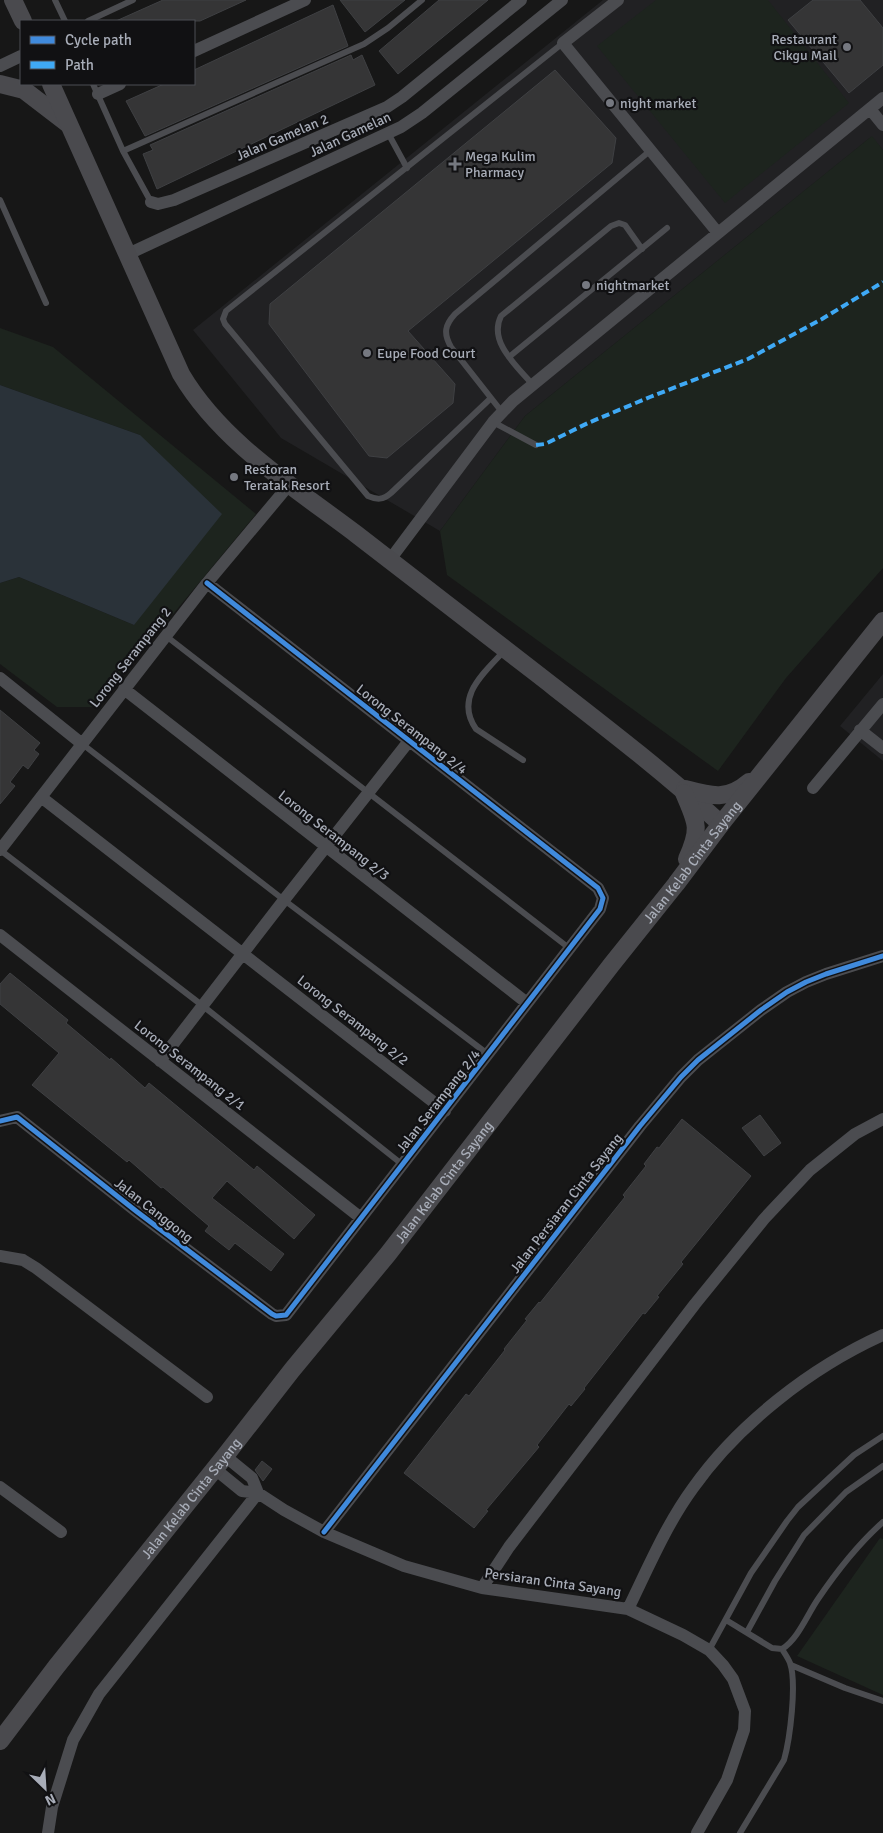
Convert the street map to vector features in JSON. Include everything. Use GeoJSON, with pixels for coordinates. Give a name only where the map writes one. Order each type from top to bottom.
{"type":"FeatureCollection","features":[{"type":"Feature","properties":{"kind":"main road"},"geometry":{"type":"LineString","coordinates":[[13,0],[23,20]]}},
{"type":"Feature","properties":{"kind":"main road"},"geometry":{"type":"LineString","coordinates":[[0,84],[24,90],[69,124]]}},
{"type":"Feature","properties":{"kind":"main road"},"geometry":{"type":"LineString","coordinates":[[51,85],[173,357],[191,391],[217,423],[289,485],[621,738],[682,788],[721,824]]}},
{"type":"Feature","properties":{"kind":"main road","name":"Jalan Kelab Cinta Sayang"},"geometry":{"type":"LineString","coordinates":[[0,1741],[56,1667],[292,1370],[388,1254],[721,824],[883,621]]}},
{"type":"Feature","properties":{"kind":"main road"},"geometry":{"type":"LineString","coordinates":[[682,788],[709,795],[722,796],[745,786],[764,770]]}},
{"type":"Feature","properties":{"kind":"main road"},"geometry":{"type":"LineString","coordinates":[[676,884],[696,838],[693,814],[682,788]]}},
{"type":"Feature","properties":{"kind":"street"},"geometry":{"type":"LineString","coordinates":[[195,50],[305,0]]}},
{"type":"Feature","properties":{"kind":"street","name":"Jalan Gamelan 2"},"geometry":{"type":"LineString","coordinates":[[151,202],[158,204],[174,200],[387,107],[402,97],[520,0]]}},
{"type":"Feature","properties":{"kind":"street","name":"Jalan Gamelan"},"geometry":{"type":"LineString","coordinates":[[126,255],[401,128],[562,0]]}},
{"type":"Feature","properties":{"kind":"street"},"geometry":{"type":"LineString","coordinates":[[618,0],[564,44],[718,233]]}},
{"type":"Feature","properties":{"kind":"street"},"geometry":{"type":"LineString","coordinates":[[0,66],[20,56]]}},
{"type":"Feature","properties":{"kind":"street"},"geometry":{"type":"LineString","coordinates":[[96,89],[115,85]]}},
{"type":"Feature","properties":{"kind":"street"},"geometry":{"type":"LineString","coordinates":[[388,561],[502,412],[883,98]]}},
{"type":"Feature","properties":{"kind":"street"},"geometry":{"type":"LineString","coordinates":[[870,109],[883,126]]}},
{"type":"Feature","properties":{"kind":"street","name":"Lorong Serampang 2"},"geometry":{"type":"LineString","coordinates":[[0,850],[207,583],[289,485]]}},
{"type":"Feature","properties":{"kind":"street","name":"Lorong Serampang 2/4"},"geometry":{"type":"LineString","coordinates":[[207,583],[598,888],[601,893]]}},
{"type":"Feature","properties":{"kind":"street"},"geometry":{"type":"LineString","coordinates":[[0,678],[82,743]]}},
{"type":"Feature","properties":{"kind":"street","name":"Lorong Serampang 2/3"},"geometry":{"type":"LineString","coordinates":[[124,689],[527,1003]]}},
{"type":"Feature","properties":{"kind":"street"},"geometry":{"type":"LineString","coordinates":[[813,788],[883,704]]}},
{"type":"Feature","properties":{"kind":"street"},"geometry":{"type":"LineString","coordinates":[[860,730],[883,748]]}},
{"type":"Feature","properties":{"kind":"street"},"geometry":{"type":"LineString","coordinates":[[160,1061],[409,741]]}},
{"type":"Feature","properties":{"kind":"street","name":"Lorong Serampang 2/2"},"geometry":{"type":"LineString","coordinates":[[41,797],[444,1111]]}},
{"type":"Feature","properties":{"kind":"street","name":"Jalan Serampang 2/4"},"geometry":{"type":"LineString","coordinates":[[281,1317],[290,1310],[600,909],[603,898],[601,893]]}},
{"type":"Feature","properties":{"kind":"street","name":"Lorong Serampang 2/1"},"geometry":{"type":"LineString","coordinates":[[0,935],[361,1218]]}},
{"type":"Feature","properties":{"kind":"street","name":"Jalan Persiaran Cinta Sayang"},"geometry":{"type":"LineString","coordinates":[[324,1532],[634,1133],[681,1076],[715,1045],[786,992],[826,974],[883,956]]}},
{"type":"Feature","properties":{"kind":"street","name":"Jalan Canggong"},"geometry":{"type":"LineString","coordinates":[[0,1120],[18,1117],[158,1228],[272,1314],[281,1317]]}},
{"type":"Feature","properties":{"kind":"street"},"geometry":{"type":"LineString","coordinates":[[482,1588],[509,1547],[695,1304],[764,1219],[810,1170],[854,1134],[883,1119]]}},
{"type":"Feature","properties":{"kind":"street"},"geometry":{"type":"LineString","coordinates":[[0,1256],[23,1260],[36,1268],[207,1397]]}},
{"type":"Feature","properties":{"kind":"street"},"geometry":{"type":"LineString","coordinates":[[628,1608],[674,1518],[693,1488],[720,1454],[792,1388],[836,1360],[883,1335]]}},
{"type":"Feature","properties":{"kind":"street"},"geometry":{"type":"LineString","coordinates":[[48,1833],[52,1807],[73,1740],[99,1694],[258,1493],[252,1478],[220,1463]]}},
{"type":"Feature","properties":{"kind":"street"},"geometry":{"type":"LineString","coordinates":[[0,1487],[61,1532]]}},
{"type":"Feature","properties":{"kind":"street","name":"Persiaran Cinta Sayang"},"geometry":{"type":"LineString","coordinates":[[258,1493],[324,1532],[346,1543],[404,1566],[482,1588],[628,1608],[709,1650],[724,1665],[734,1679],[745,1711],[744,1730],[727,1780],[697,1833]]}},
{"type":"Feature","properties":{"kind":"lane"},"geometry":{"type":"LineString","coordinates":[[55,0],[65,20]]}},
{"type":"Feature","properties":{"kind":"lane"},"geometry":{"type":"LineString","coordinates":[[90,20],[133,0]]}},
{"type":"Feature","properties":{"kind":"lane"},"geometry":{"type":"LineString","coordinates":[[123,151],[364,44],[388,28],[422,0]]}},
{"type":"Feature","properties":{"kind":"lane"},"geometry":{"type":"LineString","coordinates":[[491,398],[385,498],[377,499],[368,496],[225,324],[223,318],[226,311],[564,44]]}},
{"type":"Feature","properties":{"kind":"lane","name":"Jalan Gamelan 2"},"geometry":{"type":"LineString","coordinates":[[96,89],[123,151],[151,202]]}},
{"type":"Feature","properties":{"kind":"lane"},"geometry":{"type":"LineString","coordinates":[[388,133],[407,168]]}},
{"type":"Feature","properties":{"kind":"lane"},"geometry":{"type":"LineString","coordinates":[[502,412],[451,347],[445,330],[448,322],[455,314],[651,150]]}},
{"type":"Feature","properties":{"kind":"lane"},"geometry":{"type":"LineString","coordinates":[[0,200],[46,303]]}},
{"type":"Feature","properties":{"kind":"lane"},"geometry":{"type":"LineString","coordinates":[[533,385],[501,345],[497,335],[497,325],[501,316],[611,226],[619,222],[625,225],[642,249]]}},
{"type":"Feature","properties":{"kind":"lane"},"geometry":{"type":"LineString","coordinates":[[509,357],[667,228]]}},
{"type":"Feature","properties":{"kind":"lane"},"geometry":{"type":"LineString","coordinates":[[494,422],[536,445]]}},
{"type":"Feature","properties":{"kind":"lane"},"geometry":{"type":"LineString","coordinates":[[166,636],[569,948]]}},
{"type":"Feature","properties":{"kind":"lane"},"geometry":{"type":"LineString","coordinates":[[505,650],[472,688],[468,699],[468,709],[476,729],[523,760]]}},
{"type":"Feature","properties":{"kind":"lane"},"geometry":{"type":"LineString","coordinates":[[82,743],[488,1055]]}},
{"type":"Feature","properties":{"kind":"lane"},"geometry":{"type":"LineString","coordinates":[[0,850],[203,1006],[403,1165]]}},
{"type":"Feature","properties":{"kind":"lane"},"geometry":{"type":"LineString","coordinates":[[709,1650],[750,1573],[798,1507],[854,1455],[883,1436]]}},
{"type":"Feature","properties":{"kind":"lane"},"geometry":{"type":"LineString","coordinates":[[747,1632],[775,1580],[804,1535],[846,1492],[883,1466]]}},
{"type":"Feature","properties":{"kind":"lane"},"geometry":{"type":"LineString","coordinates":[[782,1649],[792,1639],[850,1554],[883,1522]]}},
{"type":"Feature","properties":{"kind":"lane"},"geometry":{"type":"LineString","coordinates":[[726,1620],[772,1648],[782,1649]]}},
{"type":"Feature","properties":{"kind":"lane"},"geometry":{"type":"LineString","coordinates":[[740,1833],[784,1760],[790,1736],[791,1665],[782,1649]]}},
{"type":"Feature","properties":{"kind":"lane"},"geometry":{"type":"LineString","coordinates":[[791,1665],[844,1688],[883,1701]]}},
{"type":"Feature","properties":{"kind":"shaded area"},"geometry":{"type":"Polygon","coordinates":[[[603,0],[883,0],[883,150],[871,137],[525,416],[440,531],[281,438],[193,330],[603,0]]]}},
{"type":"Feature","properties":{"kind":"shaded area"},"geometry":{"type":"Polygon","coordinates":[[[656,0],[768,0],[849,103],[725,203],[597,46],[656,0]]]}},
{"type":"Feature","properties":{"kind":"shaded area"},"geometry":{"type":"Polygon","coordinates":[[[872,136],[883,150],[883,568],[786,678],[718,771],[447,575],[440,531],[525,416],[872,136]]]}},
{"type":"Feature","properties":{"kind":"shaded area"},"geometry":{"type":"Polygon","coordinates":[[[0,328],[53,347],[256,514],[96,707],[57,707],[0,664],[0,583],[19,577],[134,625],[140,435],[0,385],[0,328]]]}},
{"type":"Feature","properties":{"kind":"shaded area"},"geometry":{"type":"Polygon","coordinates":[[[0,385],[140,435],[222,514],[134,625],[19,577],[0,583],[0,385]]]}},
{"type":"Feature","properties":{"kind":"shaded area"},"geometry":{"type":"Polygon","coordinates":[[[883,674],[883,761],[840,726],[883,674]]]}},
{"type":"Feature","properties":{"kind":"shaded area"},"geometry":{"type":"Polygon","coordinates":[[[880,1538],[883,1539],[883,1695],[797,1656],[880,1538]]]}},
{"type":"Feature","properties":{"kind":"building"},"geometry":{"type":"Polygon","coordinates":[[[163,0],[246,0],[200,21],[118,20],[163,0]]]}},
{"type":"Feature","properties":{"kind":"building"},"geometry":{"type":"Polygon","coordinates":[[[340,0],[405,0],[365,32],[340,0]]]}},
{"type":"Feature","properties":{"kind":"building"},"geometry":{"type":"Polygon","coordinates":[[[439,0],[488,0],[398,74],[379,51],[439,0]]]}},
{"type":"Feature","properties":{"kind":"building","name":"Restaurant Cikgu Mail"},"geometry":{"type":"Polygon","coordinates":[[[813,0],[860,0],[883,28],[883,65],[849,93],[788,20],[813,0]]]}},
{"type":"Feature","properties":{"kind":"building"},"geometry":{"type":"Polygon","coordinates":[[[333,5],[348,46],[145,136],[126,101],[162,85],[195,85],[195,70],[333,5]]]}},
{"type":"Feature","properties":{"kind":"building"},"geometry":{"type":"Polygon","coordinates":[[[351,55],[353,60],[362,55],[375,85],[157,189],[143,154],[153,150],[150,145],[351,55]]]}},
{"type":"Feature","properties":{"kind":"building"},"geometry":{"type":"Polygon","coordinates":[[[555,70],[616,138],[612,163],[408,331],[455,384],[453,403],[387,458],[369,456],[269,324],[270,304],[555,70]]]}},
{"type":"Feature","properties":{"kind":"building"},"geometry":{"type":"Polygon","coordinates":[[[0,710],[40,743],[34,750],[39,754],[28,769],[23,765],[10,782],[15,786],[0,804],[0,710]]]}},
{"type":"Feature","properties":{"kind":"building"},"geometry":{"type":"Polygon","coordinates":[[[10,973],[68,1020],[66,1023],[110,1060],[111,1058],[145,1088],[149,1083],[254,1170],[257,1166],[315,1215],[294,1239],[227,1181],[212,1198],[284,1254],[271,1271],[235,1243],[229,1250],[205,1231],[209,1226],[163,1187],[161,1188],[129,1160],[127,1162],[32,1085],[59,1053],[0,1004],[0,984],[10,973]]]}},
{"type":"Feature","properties":{"kind":"building"},"geometry":{"type":"Polygon","coordinates":[[[760,1115],[781,1143],[764,1156],[742,1128],[760,1115]]]}},
{"type":"Feature","properties":{"kind":"building"},"geometry":{"type":"Polygon","coordinates":[[[682,1119],[751,1176],[681,1262],[683,1264],[657,1296],[659,1297],[645,1314],[643,1313],[571,1406],[569,1404],[537,1445],[539,1447],[486,1510],[488,1511],[474,1528],[404,1473],[466,1394],[469,1396],[527,1320],[525,1319],[625,1197],[623,1195],[646,1166],[644,1164],[657,1147],[659,1148],[682,1119]]]}},
{"type":"Feature","properties":{"kind":"building"},"geometry":{"type":"Polygon","coordinates":[[[262,1461],[272,1469],[263,1481],[255,1470],[262,1461]]]}},
{"type":"Feature","properties":{"kind":"marked path"},"geometry":{"type":"LineString","coordinates":[[536,445],[545,444],[588,423],[650,397],[748,359],[822,319],[883,282]]}},
{"type":"Feature","properties":{"kind":"cycle path"},"geometry":{"type":"LineString","coordinates":[[0,1121],[17,1117],[136,1211],[272,1314],[276,1316],[286,1315],[600,909],[603,898],[598,888],[207,583]]}},
{"type":"Feature","properties":{"kind":"cycle path"},"geometry":{"type":"LineString","coordinates":[[324,1532],[640,1126],[681,1077],[698,1060],[787,992],[826,974],[883,956]]}},
{"type":"Feature","properties":{"kind":"place","name":"Restaurant Cikgu Mail"},"geometry":{"type":"Point","coordinates":[847,47]}},
{"type":"Feature","properties":{"kind":"place","name":"night market"},"geometry":{"type":"Point","coordinates":[610,103]}},
{"type":"Feature","properties":{"kind":"place","name":"Mega Kulim Pharmacy"},"geometry":{"type":"Point","coordinates":[455,164]}},
{"type":"Feature","properties":{"kind":"place","name":"nightmarket"},"geometry":{"type":"Point","coordinates":[586,285]}},
{"type":"Feature","properties":{"kind":"place","name":"Eupe Food Court"},"geometry":{"type":"Point","coordinates":[367,353]}},
{"type":"Feature","properties":{"kind":"place","name":"Restoran Teratak Resort"},"geometry":{"type":"Point","coordinates":[234,477]}}]}
